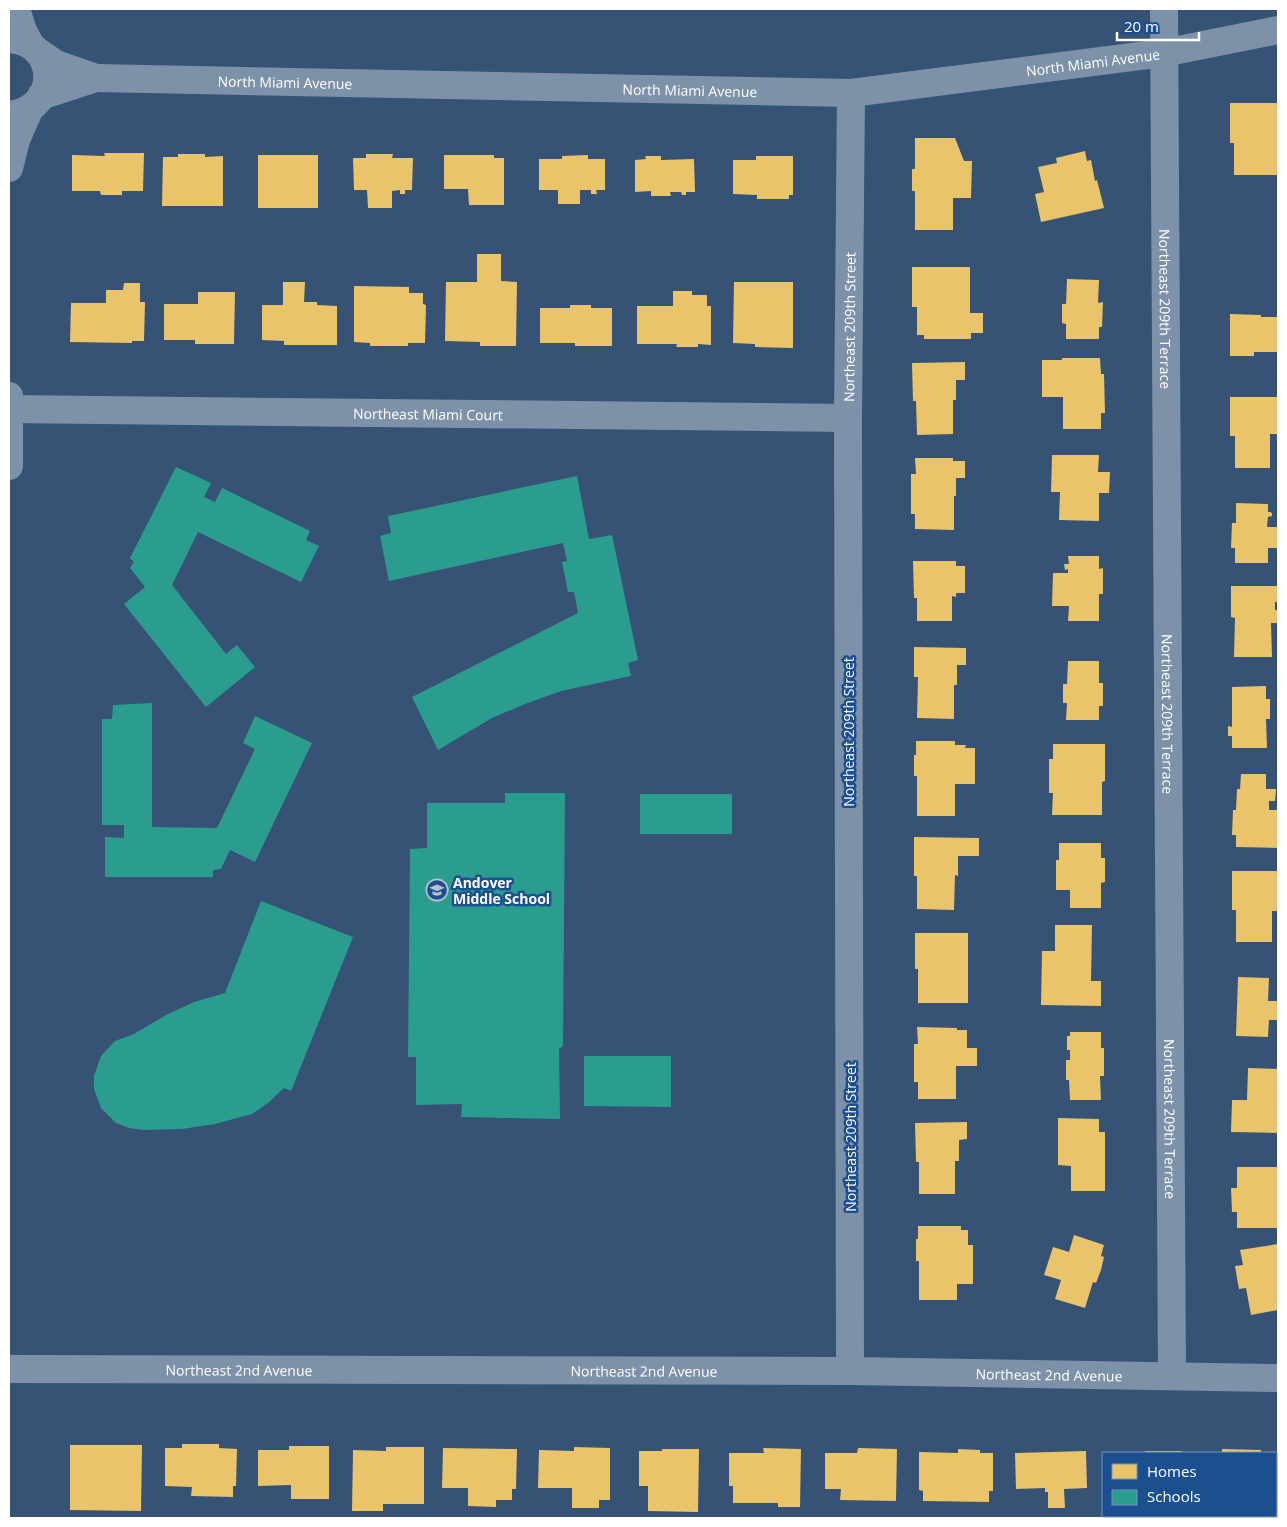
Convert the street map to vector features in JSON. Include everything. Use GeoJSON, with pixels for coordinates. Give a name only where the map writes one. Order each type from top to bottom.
{"type":"FeatureCollection","features":[{"type":"Feature","properties":{"kind":"street"},"geometry":{"type":"LineString","coordinates":[[9,168],[27,106],[48,78],[46,65],[26,45],[16,9]]}},
{"type":"Feature","properties":{"kind":"street","name":"Northeast 209th Terrace"},"geometry":{"type":"LineString","coordinates":[[1164,9],[1172,1376]]}},
{"type":"Feature","properties":{"kind":"street","name":"North Miami Avenue"},"geometry":{"type":"LineString","coordinates":[[26,45],[56,64],[96,78],[851,93],[1163,54],[1278,30]]}},
{"type":"Feature","properties":{"kind":"street","name":"North Miami Avenue"},"geometry":{"type":"LineString","coordinates":[[27,106],[96,78]]}},
{"type":"Feature","properties":{"kind":"street","name":"Northeast 209th Street"},"geometry":{"type":"LineString","coordinates":[[850,1371],[848,418],[851,93]]}},
{"type":"Feature","properties":{"kind":"street"},"geometry":{"type":"LineString","coordinates":[[9,396],[9,466]]}},
{"type":"Feature","properties":{"kind":"street","name":"Northeast Miami Court"},"geometry":{"type":"LineString","coordinates":[[9,409],[848,418]]}},
{"type":"Feature","properties":{"kind":"street","name":"Northeast 2nd Avenue"},"geometry":{"type":"LineString","coordinates":[[9,1369],[850,1371],[1278,1378]]}},
{"type":"Feature","properties":{"kind":"building: Homes"},"geometry":{"type":"Polygon","coordinates":[[[1230,103],[1278,103],[1278,175],[1234,175],[1234,143],[1230,143],[1230,103]]]}},
{"type":"Feature","properties":{"kind":"building: Homes"},"geometry":{"type":"Polygon","coordinates":[[[915,138],[955,138],[964,161],[972,161],[971,198],[953,198],[953,230],[915,230],[915,191],[912,191],[912,169],[915,169],[915,138]]]}},
{"type":"Feature","properties":{"kind":"building: Homes"},"geometry":{"type":"Polygon","coordinates":[[[1085,151],[1087,161],[1091,160],[1095,181],[1097,180],[1104,208],[1041,222],[1035,194],[1044,192],[1038,167],[1057,163],[1056,158],[1085,151]]]}},
{"type":"Feature","properties":{"kind":"building: Homes"},"geometry":{"type":"Polygon","coordinates":[[[104,153],[144,153],[143,191],[122,191],[122,195],[101,195],[100,191],[72,191],[72,155],[105,156],[104,153]]]}},
{"type":"Feature","properties":{"kind":"building: Homes"},"geometry":{"type":"Polygon","coordinates":[[[178,154],[205,154],[205,157],[223,156],[223,206],[162,206],[163,157],[178,157],[178,154]]]}},
{"type":"Feature","properties":{"kind":"building: Homes"},"geometry":{"type":"Polygon","coordinates":[[[366,154],[393,154],[392,158],[413,158],[412,190],[405,190],[405,194],[400,194],[400,190],[392,191],[392,208],[368,208],[367,190],[354,190],[353,158],[366,158],[366,154]]]}},
{"type":"Feature","properties":{"kind":"building: Homes"},"geometry":{"type":"Polygon","coordinates":[[[258,155],[318,155],[318,208],[258,208],[258,155]]]}},
{"type":"Feature","properties":{"kind":"building: Homes"},"geometry":{"type":"Polygon","coordinates":[[[444,155],[494,155],[494,158],[504,158],[504,205],[469,205],[468,189],[444,189],[444,155]]]}},
{"type":"Feature","properties":{"kind":"building: Homes"},"geometry":{"type":"Polygon","coordinates":[[[588,155],[588,159],[605,159],[605,190],[596,190],[597,194],[591,194],[591,190],[580,190],[580,204],[558,204],[558,190],[539,190],[539,159],[562,159],[562,156],[588,155]]]}},
{"type":"Feature","properties":{"kind":"building: Homes"},"geometry":{"type":"Polygon","coordinates":[[[645,156],[661,156],[661,160],[694,159],[695,192],[686,192],[686,195],[682,195],[681,192],[670,192],[671,196],[651,196],[651,191],[635,192],[635,160],[646,159],[645,156]]]}},
{"type":"Feature","properties":{"kind":"building: Homes"},"geometry":{"type":"Polygon","coordinates":[[[756,156],[793,156],[793,195],[789,195],[789,199],[757,199],[757,195],[733,194],[733,160],[756,160],[756,156]]]}},
{"type":"Feature","properties":{"kind":"building: Homes"},"geometry":{"type":"Polygon","coordinates":[[[477,254],[501,254],[501,281],[517,282],[516,346],[480,346],[480,342],[445,341],[446,282],[477,282],[477,254]]]}},
{"type":"Feature","properties":{"kind":"building: Homes"},"geometry":{"type":"Polygon","coordinates":[[[912,267],[970,267],[970,313],[983,313],[983,333],[971,333],[971,339],[924,339],[924,335],[917,335],[917,307],[912,307],[912,267]]]}},
{"type":"Feature","properties":{"kind":"building: Homes"},"geometry":{"type":"Polygon","coordinates":[[[1067,279],[1099,280],[1098,303],[1103,302],[1102,327],[1099,327],[1099,339],[1066,339],[1066,324],[1062,323],[1062,304],[1066,304],[1067,279]]]}},
{"type":"Feature","properties":{"kind":"building: Homes"},"geometry":{"type":"Polygon","coordinates":[[[283,282],[305,282],[304,302],[317,302],[317,305],[337,306],[337,345],[284,345],[284,341],[262,340],[262,305],[283,305],[283,282]]]}},
{"type":"Feature","properties":{"kind":"building: Homes"},"geometry":{"type":"Polygon","coordinates":[[[734,282],[793,282],[793,348],[755,347],[755,344],[733,343],[734,282]]]}},
{"type":"Feature","properties":{"kind":"building: Homes"},"geometry":{"type":"Polygon","coordinates":[[[124,283],[140,283],[140,302],[145,302],[144,341],[132,341],[132,343],[70,342],[71,303],[106,303],[106,290],[123,290],[124,283]]]}},
{"type":"Feature","properties":{"kind":"building: Homes"},"geometry":{"type":"Polygon","coordinates":[[[354,286],[409,287],[409,293],[423,293],[423,304],[426,305],[425,343],[408,343],[408,346],[370,346],[370,343],[354,342],[354,286]]]}},
{"type":"Feature","properties":{"kind":"building: Homes"},"geometry":{"type":"Polygon","coordinates":[[[673,291],[692,291],[692,295],[707,295],[707,306],[711,306],[711,345],[698,344],[698,347],[676,347],[677,344],[637,344],[637,306],[673,306],[673,291]]]}},
{"type":"Feature","properties":{"kind":"building: Homes"},"geometry":{"type":"Polygon","coordinates":[[[198,292],[235,292],[234,344],[195,344],[195,340],[164,340],[164,304],[198,304],[198,292]]]}},
{"type":"Feature","properties":{"kind":"building: Homes"},"geometry":{"type":"Polygon","coordinates":[[[570,305],[612,308],[612,346],[575,346],[575,343],[540,343],[540,308],[570,308],[570,305]]]}},
{"type":"Feature","properties":{"kind":"building: Homes"},"geometry":{"type":"Polygon","coordinates":[[[1230,314],[1278,317],[1278,352],[1254,352],[1254,356],[1230,356],[1230,314]]]}},
{"type":"Feature","properties":{"kind":"building: Homes"},"geometry":{"type":"Polygon","coordinates":[[[1062,358],[1100,358],[1101,374],[1104,374],[1105,413],[1101,413],[1101,429],[1063,429],[1063,397],[1042,397],[1042,360],[1062,360],[1062,358]]]}},
{"type":"Feature","properties":{"kind":"building: Homes"},"geometry":{"type":"Polygon","coordinates":[[[965,362],[965,380],[956,380],[956,400],[953,400],[953,434],[917,435],[916,401],[913,401],[912,363],[965,362]]]}},
{"type":"Feature","properties":{"kind":"building: Homes"},"geometry":{"type":"Polygon","coordinates":[[[1230,397],[1278,397],[1278,434],[1270,434],[1270,468],[1235,468],[1235,436],[1230,436],[1230,397]]]}},
{"type":"Feature","properties":{"kind":"building: Homes"},"geometry":{"type":"Polygon","coordinates":[[[1052,455],[1099,455],[1098,472],[1110,472],[1109,493],[1099,493],[1099,521],[1059,520],[1060,492],[1051,492],[1052,455]]]}},
{"type":"Feature","properties":{"kind":"building: Homes"},"geometry":{"type":"Polygon","coordinates":[[[915,458],[953,458],[953,461],[965,461],[965,478],[956,478],[954,530],[915,529],[915,514],[911,514],[911,474],[916,474],[915,458]]]}},
{"type":"Feature","properties":{"kind":"building: Homes"},"geometry":{"type":"Polygon","coordinates":[[[1236,503],[1268,504],[1268,512],[1271,512],[1272,516],[1268,517],[1267,527],[1278,527],[1278,548],[1268,548],[1268,563],[1235,563],[1235,548],[1231,548],[1232,523],[1236,523],[1236,503]]]}},
{"type":"Feature","properties":{"kind":"building: Homes"},"geometry":{"type":"Polygon","coordinates":[[[1068,556],[1099,556],[1099,569],[1103,568],[1103,594],[1099,594],[1099,621],[1068,621],[1069,606],[1052,606],[1053,573],[1068,573],[1068,569],[1065,570],[1064,564],[1069,564],[1068,556]]]}},
{"type":"Feature","properties":{"kind":"building: Homes"},"geometry":{"type":"Polygon","coordinates":[[[913,561],[956,561],[956,566],[965,566],[965,593],[956,593],[956,597],[952,596],[952,621],[917,621],[917,598],[914,598],[913,561]]]}},
{"type":"Feature","properties":{"kind":"building: Homes"},"geometry":{"type":"Polygon","coordinates":[[[1231,586],[1278,586],[1278,602],[1275,602],[1275,610],[1278,610],[1278,623],[1271,623],[1272,657],[1234,657],[1235,618],[1231,617],[1231,586]]]}},
{"type":"Feature","properties":{"kind":"building: Homes"},"geometry":{"type":"Polygon","coordinates":[[[914,647],[966,648],[966,665],[957,665],[957,685],[954,685],[954,719],[917,718],[918,677],[914,677],[914,647]]]}},
{"type":"Feature","properties":{"kind":"building: Homes"},"geometry":{"type":"Polygon","coordinates":[[[1068,661],[1099,661],[1099,683],[1103,683],[1103,706],[1099,706],[1099,720],[1066,720],[1067,703],[1063,703],[1063,684],[1067,684],[1068,661]]]}},
{"type":"Feature","properties":{"kind":"building: Homes"},"geometry":{"type":"Polygon","coordinates":[[[1266,686],[1266,699],[1270,699],[1270,719],[1266,719],[1267,748],[1232,748],[1232,736],[1228,736],[1228,726],[1232,727],[1232,687],[1266,686]]]}},
{"type":"Feature","properties":{"kind":"building: Homes"},"geometry":{"type":"Polygon","coordinates":[[[916,741],[955,741],[955,745],[966,745],[965,748],[975,748],[975,784],[955,784],[955,816],[917,816],[917,776],[914,776],[916,741]]]}},
{"type":"Feature","properties":{"kind":"building: Homes"},"geometry":{"type":"Polygon","coordinates":[[[1053,744],[1105,744],[1105,781],[1102,782],[1102,815],[1052,815],[1053,793],[1049,793],[1049,759],[1053,759],[1053,744]]]}},
{"type":"Feature","properties":{"kind":"building: Homes"},"geometry":{"type":"Polygon","coordinates":[[[1241,774],[1266,774],[1266,789],[1276,789],[1275,801],[1269,801],[1269,810],[1278,810],[1278,848],[1236,847],[1236,835],[1232,835],[1233,810],[1236,810],[1237,789],[1240,789],[1241,774]]]}},
{"type":"Feature","properties":{"kind":"building: Homes"},"geometry":{"type":"Polygon","coordinates":[[[914,837],[979,838],[979,856],[958,856],[958,876],[955,875],[954,910],[917,909],[917,876],[914,876],[914,837]]]}},
{"type":"Feature","properties":{"kind":"building: Homes"},"geometry":{"type":"Polygon","coordinates":[[[1059,843],[1101,843],[1101,858],[1105,858],[1105,882],[1101,883],[1101,908],[1070,908],[1070,890],[1056,890],[1056,860],[1059,860],[1059,843]]]}},
{"type":"Feature","properties":{"kind":"building: Homes"},"geometry":{"type":"Polygon","coordinates":[[[1232,871],[1278,871],[1278,911],[1272,911],[1272,942],[1236,942],[1236,910],[1232,910],[1232,871]]]}},
{"type":"Feature","properties":{"kind":"building: Homes"},"geometry":{"type":"Polygon","coordinates":[[[1055,925],[1092,925],[1091,981],[1101,981],[1101,1006],[1041,1005],[1042,951],[1055,951],[1055,925]]]}},
{"type":"Feature","properties":{"kind":"building: Homes"},"geometry":{"type":"Polygon","coordinates":[[[915,933],[968,933],[968,1003],[918,1003],[918,969],[915,969],[915,933]]]}},
{"type":"Feature","properties":{"kind":"building: Homes"},"geometry":{"type":"Polygon","coordinates":[[[1238,977],[1269,978],[1268,1001],[1278,1001],[1278,1020],[1269,1020],[1268,1037],[1236,1036],[1238,977]]]}},
{"type":"Feature","properties":{"kind":"building: Homes"},"geometry":{"type":"Polygon","coordinates":[[[917,1027],[967,1030],[967,1048],[977,1048],[977,1066],[956,1066],[956,1099],[918,1099],[918,1082],[914,1082],[914,1044],[918,1044],[917,1027]]]}},
{"type":"Feature","properties":{"kind":"building: Homes"},"geometry":{"type":"Polygon","coordinates":[[[1070,1032],[1101,1032],[1101,1048],[1104,1048],[1104,1076],[1100,1076],[1101,1100],[1070,1100],[1069,1080],[1066,1080],[1066,1060],[1070,1060],[1070,1050],[1067,1050],[1067,1036],[1070,1036],[1070,1032]]]}},
{"type":"Feature","properties":{"kind":"building: Homes"},"geometry":{"type":"Polygon","coordinates":[[[1248,1068],[1278,1069],[1278,1133],[1231,1132],[1232,1100],[1247,1100],[1248,1068]]]}},
{"type":"Feature","properties":{"kind":"building: Homes"},"geometry":{"type":"Polygon","coordinates":[[[1058,1118],[1099,1119],[1099,1132],[1105,1132],[1105,1191],[1071,1191],[1071,1166],[1058,1165],[1058,1118]]]}},
{"type":"Feature","properties":{"kind":"building: Homes"},"geometry":{"type":"Polygon","coordinates":[[[967,1122],[967,1139],[959,1140],[959,1161],[955,1161],[955,1194],[919,1194],[919,1162],[916,1162],[915,1123],[967,1122]]]}},
{"type":"Feature","properties":{"kind":"building: Homes"},"geometry":{"type":"Polygon","coordinates":[[[1237,1167],[1278,1167],[1278,1228],[1237,1228],[1237,1212],[1232,1212],[1231,1188],[1237,1188],[1237,1167]]]}},
{"type":"Feature","properties":{"kind":"building: Homes"},"geometry":{"type":"Polygon","coordinates":[[[918,1226],[961,1226],[961,1230],[968,1230],[968,1245],[973,1245],[973,1284],[957,1284],[957,1300],[919,1300],[919,1261],[916,1261],[918,1226]]]}},
{"type":"Feature","properties":{"kind":"building: Homes"},"geometry":{"type":"Polygon","coordinates":[[[1074,1235],[1104,1245],[1101,1256],[1104,1257],[1101,1270],[1096,1283],[1093,1282],[1085,1308],[1055,1299],[1061,1280],[1044,1275],[1053,1247],[1069,1252],[1074,1235]]]}},
{"type":"Feature","properties":{"kind":"building: Homes"},"geometry":{"type":"Polygon","coordinates":[[[1278,1244],[1278,1310],[1251,1315],[1246,1288],[1239,1289],[1237,1278],[1235,1266],[1243,1265],[1240,1250],[1278,1244]]]}},
{"type":"Feature","properties":{"kind":"building: Homes"},"geometry":{"type":"Polygon","coordinates":[[[182,1444],[219,1444],[219,1448],[237,1449],[236,1486],[233,1486],[233,1497],[191,1496],[192,1487],[165,1486],[165,1448],[182,1448],[182,1444]]]}},
{"type":"Feature","properties":{"kind":"building: Homes"},"geometry":{"type":"Polygon","coordinates":[[[70,1445],[142,1445],[141,1511],[70,1510],[70,1445]]]}},
{"type":"Feature","properties":{"kind":"building: Homes"},"geometry":{"type":"Polygon","coordinates":[[[289,1446],[329,1446],[329,1499],[291,1499],[291,1485],[258,1486],[258,1450],[289,1450],[289,1446]]]}},
{"type":"Feature","properties":{"kind":"building: Homes"},"geometry":{"type":"Polygon","coordinates":[[[386,1447],[424,1447],[424,1504],[383,1504],[383,1511],[352,1511],[353,1450],[386,1451],[386,1447]]]}},
{"type":"Feature","properties":{"kind":"building: Homes"},"geometry":{"type":"Polygon","coordinates":[[[574,1447],[610,1448],[610,1500],[599,1500],[599,1508],[572,1508],[572,1488],[538,1488],[539,1450],[574,1451],[574,1447]]]}},
{"type":"Feature","properties":{"kind":"building: Homes"},"geometry":{"type":"Polygon","coordinates":[[[443,1448],[517,1449],[516,1489],[512,1489],[512,1500],[496,1500],[496,1507],[468,1506],[468,1488],[442,1488],[443,1448]]]}},
{"type":"Feature","properties":{"kind":"building: Homes"},"geometry":{"type":"Polygon","coordinates":[[[763,1448],[801,1449],[800,1507],[778,1507],[778,1503],[733,1503],[733,1486],[729,1486],[729,1453],[764,1453],[763,1448]]]}},
{"type":"Feature","properties":{"kind":"building: Homes"},"geometry":{"type":"Polygon","coordinates":[[[858,1448],[897,1449],[896,1501],[840,1500],[841,1489],[825,1489],[825,1453],[857,1453],[858,1448]]]}},
{"type":"Feature","properties":{"kind":"building: Homes"},"geometry":{"type":"Polygon","coordinates":[[[662,1449],[699,1449],[698,1512],[648,1511],[648,1486],[639,1486],[639,1451],[662,1451],[662,1449]]]}},
{"type":"Feature","properties":{"kind":"building: Homes"},"geometry":{"type":"Polygon","coordinates":[[[958,1449],[980,1450],[980,1453],[993,1453],[993,1491],[989,1491],[989,1502],[923,1501],[923,1491],[919,1490],[919,1452],[958,1453],[958,1449]]]}},
{"type":"Feature","properties":{"kind":"building: Homes"},"geometry":{"type":"Polygon","coordinates":[[[1222,1449],[1261,1450],[1261,1452],[1222,1452],[1222,1449]]]}},
{"type":"Feature","properties":{"kind":"building: Homes"},"geometry":{"type":"Polygon","coordinates":[[[1086,1451],[1087,1488],[1064,1489],[1065,1508],[1048,1508],[1048,1492],[1045,1492],[1045,1488],[1016,1489],[1015,1453],[1086,1451]]]}},
{"type":"Feature","properties":{"kind":"building: Homes"},"geometry":{"type":"Polygon","coordinates":[[[1145,1451],[1182,1451],[1182,1452],[1145,1451]]]}},
{"type":"Feature","properties":{"kind":"building: Homes"},"geometry":{"type":"Polygon","coordinates":[[[1277,1453],[1278,1453],[1277,1493],[1277,1453]]]}},
{"type":"Feature","properties":{"kind":"building: Schools"},"geometry":{"type":"Polygon","coordinates":[[[176,467],[211,483],[204,497],[215,502],[222,488],[310,531],[306,540],[319,546],[301,582],[198,532],[172,585],[226,654],[237,645],[255,667],[206,707],[124,604],[145,587],[130,568],[134,562],[130,558],[176,467]]]}},
{"type":"Feature","properties":{"kind":"building: Schools"},"geometry":{"type":"Polygon","coordinates":[[[577,476],[589,539],[612,535],[638,660],[628,663],[631,676],[561,691],[525,704],[492,718],[438,750],[412,697],[578,613],[574,592],[568,592],[562,562],[567,561],[563,543],[389,581],[380,536],[391,533],[388,516],[577,476]]]}},
{"type":"Feature","properties":{"kind":"building: Schools"},"geometry":{"type":"Polygon","coordinates":[[[152,703],[152,827],[217,828],[255,749],[243,743],[255,716],[312,743],[255,862],[230,850],[221,869],[213,870],[213,877],[105,877],[105,837],[124,838],[124,825],[102,825],[102,719],[112,719],[113,705],[152,703]]]}},
{"type":"Feature","properties":{"kind":"building: Schools"},"geometry":{"type":"Polygon","coordinates":[[[505,793],[565,793],[563,1046],[559,1049],[560,1119],[461,1117],[462,1104],[416,1105],[416,1057],[408,1057],[410,849],[427,848],[427,803],[505,803],[505,793]]]}},
{"type":"Feature","properties":{"kind":"building: Schools"},"geometry":{"type":"Polygon","coordinates":[[[640,794],[732,794],[732,834],[640,834],[640,794]]]}},
{"type":"Feature","properties":{"kind":"building: Schools"},"geometry":{"type":"Polygon","coordinates":[[[261,901],[353,937],[291,1091],[284,1088],[268,1103],[252,1114],[215,1124],[182,1129],[143,1130],[129,1128],[116,1123],[101,1108],[94,1089],[94,1076],[101,1056],[115,1041],[134,1034],[166,1015],[194,1002],[225,993],[261,901]]]}},
{"type":"Feature","properties":{"kind":"building: Schools"},"geometry":{"type":"Polygon","coordinates":[[[584,1056],[671,1056],[671,1107],[584,1106],[584,1056]]]}},
{"type":"Feature","properties":{"kind":"place","name":"Andover Middle School"},"geometry":{"type":"Point","coordinates":[437,890]}}]}
